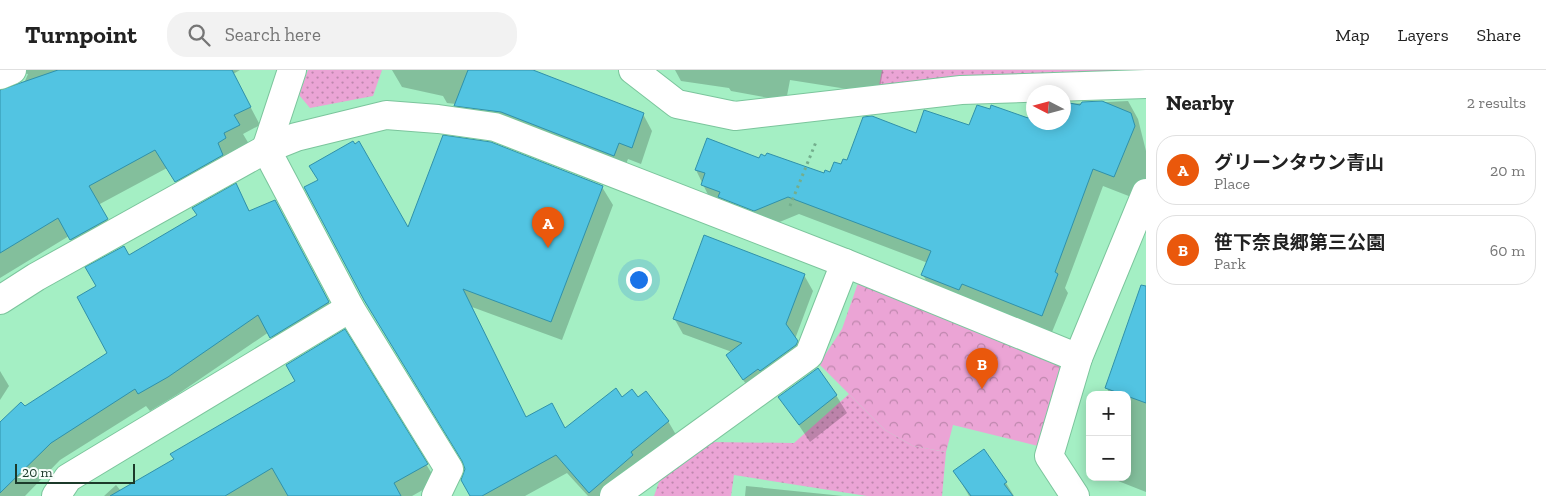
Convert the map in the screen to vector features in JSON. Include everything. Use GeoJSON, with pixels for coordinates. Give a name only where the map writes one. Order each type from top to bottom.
{"type":"FeatureCollection","features":[{"type":"Feature","properties":{"kind":"street"},"geometry":{"type":"LineString","coordinates":[[0,75],[12,70]]}},
{"type":"Feature","properties":{"kind":"street"},"geometry":{"type":"LineString","coordinates":[[292,70],[266,149],[350,308],[449,469],[436,496]]}},
{"type":"Feature","properties":{"kind":"street"},"geometry":{"type":"LineString","coordinates":[[632,70],[677,104],[735,116],[961,90],[1146,84]]}},
{"type":"Feature","properties":{"kind":"street"},"geometry":{"type":"LineString","coordinates":[[0,300],[36,277],[266,149],[296,136],[386,115],[438,119],[495,127],[845,263],[1078,358]]}},
{"type":"Feature","properties":{"kind":"street"},"geometry":{"type":"LineString","coordinates":[[1074,496],[1049,456],[1078,358],[1146,193]]}},
{"type":"Feature","properties":{"kind":"street"},"geometry":{"type":"LineString","coordinates":[[614,496],[809,355],[845,263]]}},
{"type":"Feature","properties":{"kind":"street"},"geometry":{"type":"LineString","coordinates":[[56,496],[68,478],[350,308]]}},
{"type":"Feature","properties":{"kind":"path"},"geometry":{"type":"LineString","coordinates":[[777,237],[832,105]]}},
{"type":"Feature","properties":{"kind":"green space"},"geometry":{"type":"Polygon","coordinates":[[[308,70],[382,70],[373,96],[310,108],[299,95],[308,70]]]}},
{"type":"Feature","properties":{"kind":"green space"},"geometry":{"type":"Polygon","coordinates":[[[882,70],[1142,70],[1141,73],[956,78],[879,85],[882,70]]]}},
{"type":"Feature","properties":{"kind":"green space"},"geometry":{"type":"Polygon","coordinates":[[[859,280],[1062,360],[1038,446],[953,425],[946,452],[913,446],[885,430],[819,364],[842,329],[859,280]]]}},
{"type":"Feature","properties":{"kind":"green space"},"geometry":{"type":"Polygon","coordinates":[[[849,394],[885,430],[913,446],[946,452],[942,496],[867,496],[734,475],[731,496],[654,496],[660,479],[709,442],[794,443],[849,394]]]}},
{"type":"Feature","properties":{"kind":"building"},"geometry":{"type":"Polygon","coordinates":[[[58,70],[232,70],[251,107],[234,115],[240,125],[224,133],[226,138],[218,143],[223,155],[175,182],[155,150],[89,186],[108,219],[70,240],[58,218],[0,253],[0,90],[58,70]]]}},
{"type":"Feature","properties":{"kind":"building"},"geometry":{"type":"Polygon","coordinates":[[[468,70],[533,70],[644,113],[632,148],[619,143],[614,156],[501,112],[454,106],[468,70]]]}},
{"type":"Feature","properties":{"kind":"building"},"geometry":{"type":"Polygon","coordinates":[[[1102,101],[1131,113],[1135,126],[1114,177],[1093,169],[1055,272],[1058,274],[1042,316],[962,284],[959,290],[921,275],[931,251],[788,197],[754,211],[718,197],[720,192],[701,185],[705,173],[695,170],[707,138],[759,158],[761,154],[765,156],[767,153],[824,173],[825,170],[830,172],[834,162],[841,164],[843,159],[847,160],[863,117],[872,116],[916,133],[924,110],[969,125],[977,105],[990,109],[991,105],[1026,117],[1026,130],[1071,130],[1071,103],[1080,105],[1082,102],[1102,101]]]}},
{"type":"Feature","properties":{"kind":"building"},"geometry":{"type":"Polygon","coordinates":[[[443,135],[491,142],[603,186],[551,322],[463,289],[526,417],[552,403],[565,428],[616,388],[622,397],[632,389],[638,397],[646,391],[669,421],[631,452],[633,455],[589,493],[556,455],[482,496],[470,496],[461,480],[465,469],[462,461],[364,300],[304,187],[318,180],[309,166],[353,141],[355,144],[359,141],[408,227],[443,135]]]}},
{"type":"Feature","properties":{"kind":"building"},"geometry":{"type":"Polygon","coordinates":[[[236,183],[249,211],[275,200],[329,302],[270,338],[258,315],[168,377],[138,394],[135,389],[51,443],[0,493],[0,422],[21,402],[25,406],[107,353],[77,297],[96,286],[85,267],[124,246],[129,255],[197,215],[192,208],[236,183]]]}},
{"type":"Feature","properties":{"kind":"building"},"geometry":{"type":"Polygon","coordinates":[[[704,235],[805,274],[786,324],[798,341],[796,345],[760,371],[758,369],[743,380],[726,355],[742,343],[673,319],[704,235]]]}},
{"type":"Feature","properties":{"kind":"building"},"geometry":{"type":"Polygon","coordinates":[[[1141,285],[1146,286],[1146,403],[1131,398],[1131,391],[1113,391],[1105,388],[1141,285]]]}},
{"type":"Feature","properties":{"kind":"building"},"geometry":{"type":"Polygon","coordinates":[[[345,329],[428,464],[394,483],[401,496],[288,496],[272,468],[225,496],[110,496],[174,459],[170,454],[295,381],[286,365],[345,329]]]}},
{"type":"Feature","properties":{"kind":"building"},"geometry":{"type":"Polygon","coordinates":[[[818,368],[837,395],[799,425],[778,397],[818,368]]]}},
{"type":"Feature","properties":{"kind":"building"},"geometry":{"type":"Polygon","coordinates":[[[984,449],[1007,482],[1004,484],[1013,496],[971,496],[953,471],[984,449]]]}},
{"type":"Feature","properties":{"kind":"place","name":"グリーンタウン青山"},"geometry":{"type":"Point","coordinates":[548,248]}},
{"type":"Feature","properties":{"kind":"place","name":"笹下奈良郷第三公園"},"geometry":{"type":"Point","coordinates":[982,389]}}]}
